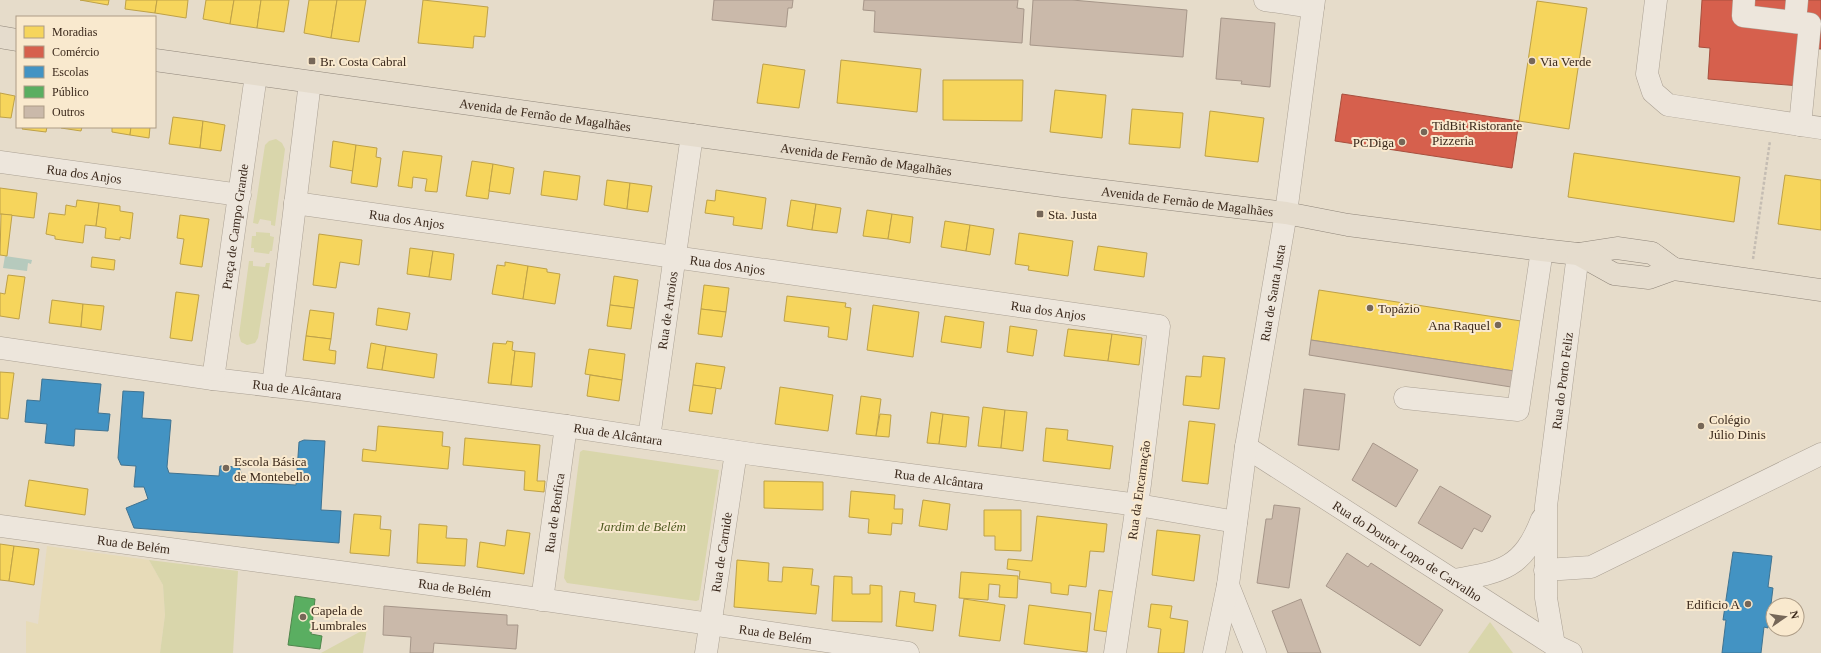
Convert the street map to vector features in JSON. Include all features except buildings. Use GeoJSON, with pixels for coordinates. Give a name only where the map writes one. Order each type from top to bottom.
{"type":"FeatureCollection","features":[{"type":"Feature","properties":{"kind":"main road"},"geometry":{"type":"LineString","coordinates":[[0,37],[16,40]]}},
{"type":"Feature","properties":{"kind":"main road","name":"Avenida de Fernão de Magalhães"},"geometry":{"type":"LineString","coordinates":[[156,60],[1063,186],[1286,213],[1348,225],[1542,250],[1578,254],[1617,248],[1652,252],[1674,270],[1821,290]]}},
{"type":"Feature","properties":{"kind":"street"},"geometry":{"type":"LineString","coordinates":[[1265,0],[1314,3]]}},
{"type":"Feature","properties":{"kind":"street"},"geometry":{"type":"LineString","coordinates":[[1656,0],[1647,74],[1653,92],[1668,105],[1810,126],[1810,24],[1743,16],[1744,0]]}},
{"type":"Feature","properties":{"kind":"street"},"geometry":{"type":"LineString","coordinates":[[1795,22],[1797,0]]}},
{"type":"Feature","properties":{"kind":"street","name":"Rua de Santa Justa"},"geometry":{"type":"LineString","coordinates":[[1214,653],[1228,585],[1246,447],[1286,213],[1314,3]]}},
{"type":"Feature","properties":{"kind":"street","name":"Praça de Campo Grande"},"geometry":{"type":"LineString","coordinates":[[213,379],[256,75]]}},
{"type":"Feature","properties":{"kind":"street"},"geometry":{"type":"LineString","coordinates":[[273,386],[310,82]]}},
{"type":"Feature","properties":{"kind":"street","name":"Rua de Arroios"},"geometry":{"type":"LineString","coordinates":[[649,438],[692,135]]}},
{"type":"Feature","properties":{"kind":"street","name":"Rua dos Anjos"},"geometry":{"type":"LineString","coordinates":[[0,162],[240,195]]}},
{"type":"Feature","properties":{"kind":"street","name":"Rua dos Anjos"},"geometry":{"type":"LineString","coordinates":[[295,203],[1160,326]]}},
{"type":"Feature","properties":{"kind":"street"},"geometry":{"type":"LineString","coordinates":[[1405,398],[1518,410],[1542,250]]}},
{"type":"Feature","properties":{"kind":"street","name":"Rua do Porto Feliz"},"geometry":{"type":"LineString","coordinates":[[1562,649],[1546,598],[1546,506],[1578,254]]}},
{"type":"Feature","properties":{"kind":"street","name":"Rua da Encarnação"},"geometry":{"type":"LineString","coordinates":[[1115,653],[1138,506],[1160,326]]}},
{"type":"Feature","properties":{"kind":"street","name":"Rua de Alcântara"},"geometry":{"type":"LineString","coordinates":[[0,348],[213,379],[566,426],[736,452],[1138,506],[1236,522]]}},
{"type":"Feature","properties":{"kind":"street","name":"Rua de Benfica"},"geometry":{"type":"LineString","coordinates":[[542,600],[566,426]]}},
{"type":"Feature","properties":{"kind":"street","name":"Rua do Doutor Lopo de Carvalho"},"geometry":{"type":"LineString","coordinates":[[1246,447],[1562,649]]}},
{"type":"Feature","properties":{"kind":"street","name":"Rua de Carnide"},"geometry":{"type":"LineString","coordinates":[[706,653],[736,452]]}},
{"type":"Feature","properties":{"kind":"street"},"geometry":{"type":"LineString","coordinates":[[1545,570],[1591,567],[1821,454]]}},
{"type":"Feature","properties":{"kind":"street","name":"Rua do Porto Feliz"},"geometry":{"type":"LineString","coordinates":[[1454,580],[1490,574],[1520,559],[1534,540],[1546,506]]}},
{"type":"Feature","properties":{"kind":"street","name":"Rua de Belém"},"geometry":{"type":"LineString","coordinates":[[0,526],[542,600],[908,653]]}},
{"type":"Feature","properties":{"kind":"street","name":"Rua de Santa Justa"},"geometry":{"type":"LineString","coordinates":[[1228,585],[1255,653]]}},
{"type":"Feature","properties":{"kind":"path"},"geometry":{"type":"LineString","coordinates":[[1750,280],[1772,121]]}},
{"type":"Feature","properties":{"kind":"shaded area"},"geometry":{"type":"Polygon","coordinates":[[[5,256],[32,260],[31,264],[28,263],[27,271],[3,268],[5,256]]]}},
{"type":"Feature","properties":{"kind":"shaded area"},"geometry":{"type":"Polygon","coordinates":[[[47,546],[149,560],[163,585],[165,615],[160,653],[26,653],[26,621],[38,624],[47,546]]]}},
{"type":"Feature","properties":{"kind":"green space"},"geometry":{"type":"Polygon","coordinates":[[[276,139],[282,143],[285,149],[275,226],[271,225],[271,221],[260,219],[258,224],[253,223],[265,145],[269,141],[276,139]]]}},
{"type":"Feature","properties":{"kind":"green space"},"geometry":{"type":"Polygon","coordinates":[[[256,232],[270,233],[270,236],[274,237],[272,251],[270,251],[269,254],[254,252],[254,248],[251,248],[252,236],[256,236],[256,232]]]}},
{"type":"Feature","properties":{"kind":"green space"},"geometry":{"type":"Polygon","coordinates":[[[249,261],[253,261],[253,266],[265,267],[266,263],[270,263],[258,338],[255,343],[247,345],[241,342],[239,335],[249,261]]]}},
{"type":"Feature","properties":{"kind":"green space","name":"Jardim de Belém"},"geometry":{"type":"Polygon","coordinates":[[[583,450],[719,470],[699,600],[696,601],[567,583],[564,578],[580,452],[583,450]]]}},
{"type":"Feature","properties":{"kind":"green space"},"geometry":{"type":"Polygon","coordinates":[[[149,560],[238,571],[233,653],[160,653],[165,615],[163,585],[149,560]]]}},
{"type":"Feature","properties":{"kind":"green space"},"geometry":{"type":"Polygon","coordinates":[[[1490,622],[1513,653],[1468,653],[1490,622]]]}},
{"type":"Feature","properties":{"kind":"green space"},"geometry":{"type":"Polygon","coordinates":[[[367,628],[363,653],[321,653],[367,628]]]}},
{"type":"Feature","properties":{"kind":"place","name":"Br. Costa Cabral"},"geometry":{"type":"Point","coordinates":[312,61]}},
{"type":"Feature","properties":{"kind":"place","name":"Via Verde"},"geometry":{"type":"Point","coordinates":[1532,61]}},
{"type":"Feature","properties":{"kind":"place","name":"TidBit Ristorante Pizzeria"},"geometry":{"type":"Point","coordinates":[1424,132]}},
{"type":"Feature","properties":{"kind":"place","name":"PCDiga"},"geometry":{"type":"Point","coordinates":[1402,142]}},
{"type":"Feature","properties":{"kind":"place","name":"Sta. Justa"},"geometry":{"type":"Point","coordinates":[1040,214]}},
{"type":"Feature","properties":{"kind":"place","name":"Topázio"},"geometry":{"type":"Point","coordinates":[1370,308]}},
{"type":"Feature","properties":{"kind":"place","name":"Ana Raquel"},"geometry":{"type":"Point","coordinates":[1498,325]}},
{"type":"Feature","properties":{"kind":"place","name":"Colégio Júlio Dinis"},"geometry":{"type":"Point","coordinates":[1701,426]}},
{"type":"Feature","properties":{"kind":"place","name":"Escola Básica de Montebello"},"geometry":{"type":"Point","coordinates":[226,468]}},
{"type":"Feature","properties":{"kind":"place","name":"Edificio A"},"geometry":{"type":"Point","coordinates":[1748,604]}},
{"type":"Feature","properties":{"kind":"place","name":"Capela de Lumbrales"},"geometry":{"type":"Point","coordinates":[303,617]}}]}
